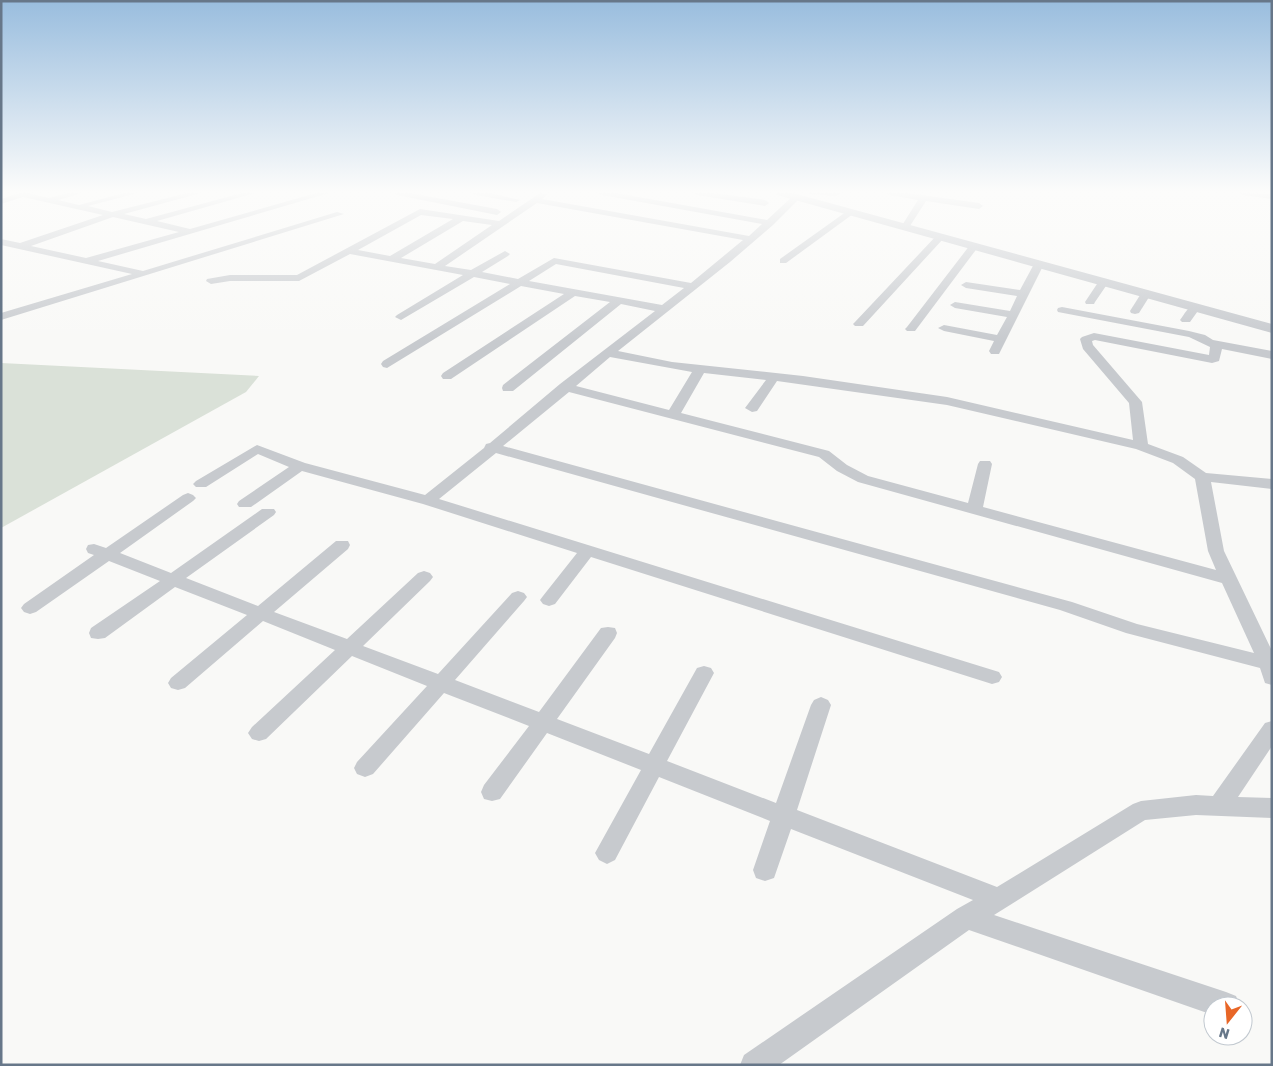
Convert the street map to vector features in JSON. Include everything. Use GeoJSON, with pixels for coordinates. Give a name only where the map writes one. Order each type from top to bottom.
{"type":"FeatureCollection","features":[{"type":"Feature","properties":{"kind":"street"},"geometry":{"type":"LineString","coordinates":[[5,243],[143,274]]}},
{"type":"Feature","properties":{"kind":"street"},"geometry":{"type":"LineString","coordinates":[[21,246],[30,243]]}},
{"type":"Feature","properties":{"kind":"street"},"geometry":{"type":"LineString","coordinates":[[86,261],[150,243]]}},
{"type":"Feature","properties":{"kind":"street"},"geometry":{"type":"LineString","coordinates":[[1,317],[246,243]]}},
{"type":"Feature","properties":{"kind":"street"},"geometry":{"type":"LineString","coordinates":[[211,281],[230,278],[299,278],[363,243]]}},
{"type":"Feature","properties":{"kind":"street"},"geometry":{"type":"LineString","coordinates":[[391,259],[419,243]]}},
{"type":"Feature","properties":{"kind":"street"},"geometry":{"type":"LineString","coordinates":[[437,267],[474,243]]}},
{"type":"Feature","properties":{"kind":"street"},"geometry":{"type":"LineString","coordinates":[[428,501],[491,447],[746,243]]}},
{"type":"Feature","properties":{"kind":"street"},"geometry":{"type":"LineString","coordinates":[[783,261],[808,243]]}},
{"type":"Feature","properties":{"kind":"street"},"geometry":{"type":"LineString","coordinates":[[859,324],[935,243]]}},
{"type":"Feature","properties":{"kind":"street"},"geometry":{"type":"LineString","coordinates":[[962,243],[1272,329]]}},
{"type":"Feature","properties":{"kind":"street"},"geometry":{"type":"LineString","coordinates":[[911,329],[974,246]]}},
{"type":"Feature","properties":{"kind":"street"},"geometry":{"type":"LineString","coordinates":[[349,251],[665,309]]}},
{"type":"Feature","properties":{"kind":"street"},"geometry":{"type":"LineString","coordinates":[[401,317],[505,254]]}},
{"type":"Feature","properties":{"kind":"street"},"geometry":{"type":"LineString","coordinates":[[387,364],[554,261],[693,286]]}},
{"type":"Feature","properties":{"kind":"street"},"geometry":{"type":"LineString","coordinates":[[995,351],[1039,264]]}},
{"type":"Feature","properties":{"kind":"street"},"geometry":{"type":"LineString","coordinates":[[1090,302],[1103,282]]}},
{"type":"Feature","properties":{"kind":"street"},"geometry":{"type":"LineString","coordinates":[[966,285],[1024,294]]}},
{"type":"Feature","properties":{"kind":"street"},"geometry":{"type":"LineString","coordinates":[[447,376],[573,292]]}},
{"type":"Feature","properties":{"kind":"street"},"geometry":{"type":"LineString","coordinates":[[1136,311],[1146,294]]}},
{"type":"Feature","properties":{"kind":"street"},"geometry":{"type":"LineString","coordinates":[[508,388],[620,300]]}},
{"type":"Feature","properties":{"kind":"street"},"geometry":{"type":"LineString","coordinates":[[955,305],[1014,315]]}},
{"type":"Feature","properties":{"kind":"street"},"geometry":{"type":"LineString","coordinates":[[1186,320],[1195,308]]}},
{"type":"Feature","properties":{"kind":"street"},"geometry":{"type":"LineString","coordinates":[[1062,310],[1189,334],[1216,345],[1272,355]]}},
{"type":"Feature","properties":{"kind":"street"},"geometry":{"type":"LineString","coordinates":[[944,328],[1001,339]]}},
{"type":"Feature","properties":{"kind":"street"},"geometry":{"type":"LineString","coordinates":[[1142,446],[1135,402],[1088,346],[1086,338],[1094,336],[1212,359],[1214,358],[1216,345]]}},
{"type":"Feature","properties":{"kind":"street"},"geometry":{"type":"LineString","coordinates":[[608,353],[672,366],[774,377],[947,401],[1142,446],[1178,460],[1202,477],[1272,484]]}},
{"type":"Feature","properties":{"kind":"street"},"geometry":{"type":"LineString","coordinates":[[672,415],[700,369]]}},
{"type":"Feature","properties":{"kind":"street"},"geometry":{"type":"LineString","coordinates":[[752,408],[774,377]]}},
{"type":"Feature","properties":{"kind":"street"},"geometry":{"type":"LineString","coordinates":[[566,387],[824,454],[842,468],[863,479],[1228,579]]}},
{"type":"Feature","properties":{"kind":"street"},"geometry":{"type":"LineString","coordinates":[[491,447],[1066,606],[1133,629],[1270,671]]}},
{"type":"Feature","properties":{"kind":"street"},"geometry":{"type":"LineString","coordinates":[[201,484],[257,449],[300,466],[428,501],[992,677]]}},
{"type":"Feature","properties":{"kind":"street"},"geometry":{"type":"LineString","coordinates":[[974,510],[985,464]]}},
{"type":"Feature","properties":{"kind":"street"},"geometry":{"type":"LineString","coordinates":[[245,504],[300,466]]}},
{"type":"Feature","properties":{"kind":"street"},"geometry":{"type":"LineString","coordinates":[[1202,477],[1216,551],[1270,671]]}},
{"type":"Feature","properties":{"kind":"street"},"geometry":{"type":"LineString","coordinates":[[30,608],[101,552],[188,498]]}},
{"type":"Feature","properties":{"kind":"street"},"geometry":{"type":"LineString","coordinates":[[98,633],[268,512]]}},
{"type":"Feature","properties":{"kind":"street"},"geometry":{"type":"LineString","coordinates":[[178,683],[342,545]]}},
{"type":"Feature","properties":{"kind":"street"},"geometry":{"type":"LineString","coordinates":[[549,600],[587,551]]}},
{"type":"Feature","properties":{"kind":"street"},"geometry":{"type":"LineString","coordinates":[[101,552],[999,899]]}},
{"type":"Feature","properties":{"kind":"street"},"geometry":{"type":"LineString","coordinates":[[259,733],[424,577]]}},
{"type":"Feature","properties":{"kind":"street"},"geometry":{"type":"LineString","coordinates":[[365,768],[518,597]]}},
{"type":"Feature","properties":{"kind":"street"},"geometry":{"type":"LineString","coordinates":[[492,792],[608,633]]}},
{"type":"Feature","properties":{"kind":"street"},"geometry":{"type":"LineString","coordinates":[[608,853],[704,674]]}},
{"type":"Feature","properties":{"kind":"street"},"geometry":{"type":"LineString","coordinates":[[764,870],[821,705]]}},
{"type":"Feature","properties":{"kind":"street"},"geometry":{"type":"LineString","coordinates":[[1219,806],[1272,729]]}},
{"type":"Feature","properties":{"kind":"street"},"geometry":{"type":"LineString","coordinates":[[754,1065],[966,917],[999,899],[1141,811],[1196,805],[1272,808]]}},
{"type":"Feature","properties":{"kind":"street"},"geometry":{"type":"LineString","coordinates":[[966,917],[1203,998]]}},
{"type":"Feature","properties":{"kind":"shaded area"},"geometry":{"type":"Polygon","coordinates":[[[1,363],[259,376],[246,392],[1,528],[1,363]]]}}]}
